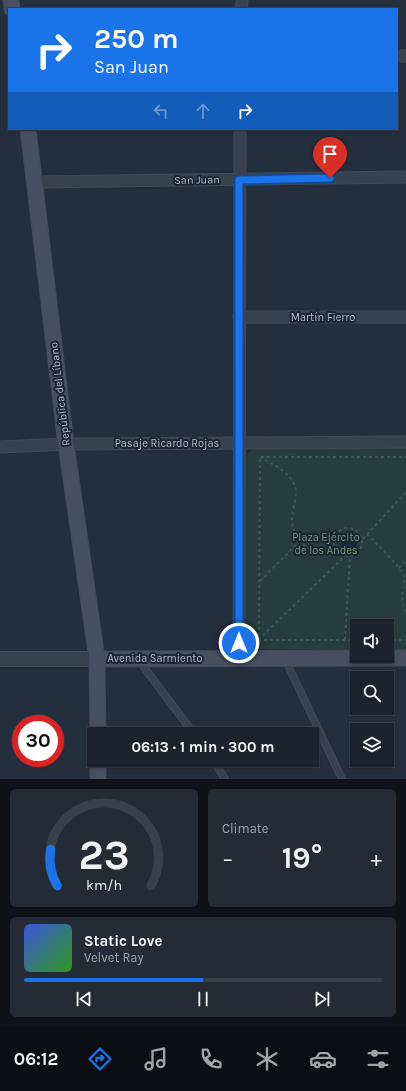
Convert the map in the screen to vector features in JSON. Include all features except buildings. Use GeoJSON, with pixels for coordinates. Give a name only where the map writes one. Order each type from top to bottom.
{"type":"FeatureCollection","features":[{"type":"Feature","properties":{"kind":"main road","name":"República del Líbano"},"geometry":{"type":"LineString","coordinates":[[28,130],[66,444],[97,659],[98,727]]}},
{"type":"Feature","properties":{"kind":"main road","name":"Avenida Sarmiento"},"geometry":{"type":"LineString","coordinates":[[97,659],[406,658]]}},
{"type":"Feature","properties":{"kind":"main road"},"geometry":{"type":"LineString","coordinates":[[98,767],[98,779]]}},
{"type":"Feature","properties":{"kind":"street"},"geometry":{"type":"LineString","coordinates":[[239,658],[240,130]]}},
{"type":"Feature","properties":{"kind":"street","name":"San Juan"},"geometry":{"type":"LineString","coordinates":[[35,182],[406,177]]}},
{"type":"Feature","properties":{"kind":"street","name":"Martín Fierro"},"geometry":{"type":"LineString","coordinates":[[239,317],[406,317]]}},
{"type":"Feature","properties":{"kind":"street","name":"Pasaje Ricardo Rojas"},"geometry":{"type":"LineString","coordinates":[[0,447],[66,444],[406,442]]}},
{"type":"Feature","properties":{"kind":"street","name":"Avenida Sarmiento"},"geometry":{"type":"LineString","coordinates":[[0,659],[97,659]]}},
{"type":"Feature","properties":{"kind":"lane"},"geometry":{"type":"LineString","coordinates":[[138,658],[189,727]]}},
{"type":"Feature","properties":{"kind":"lane"},"geometry":{"type":"LineString","coordinates":[[285,659],[342,779]]}},
{"type":"Feature","properties":{"kind":"lane"},"geometry":{"type":"LineString","coordinates":[[218,767],[226,779]]}},
{"type":"Feature","properties":{"kind":"path"},"geometry":{"type":"LineString","coordinates":[[239,443],[284,472],[294,484],[296,496],[292,523],[300,541],[316,552],[329,555],[340,554],[350,556],[360,550],[363,539],[406,492]]}},
{"type":"Feature","properties":{"kind":"path"},"geometry":{"type":"LineString","coordinates":[[260,457],[406,457]]}},
{"type":"Feature","properties":{"kind":"path"},"geometry":{"type":"LineString","coordinates":[[259,640],[260,457]]}},
{"type":"Feature","properties":{"kind":"path"},"geometry":{"type":"LineString","coordinates":[[340,554],[334,541],[336,534],[341,529],[348,527],[354,528],[360,533],[363,539]]}},
{"type":"Feature","properties":{"kind":"path"},"geometry":{"type":"LineString","coordinates":[[367,534],[399,568],[405,577],[402,601],[406,613]]}},
{"type":"Feature","properties":{"kind":"path"},"geometry":{"type":"LineString","coordinates":[[259,582],[300,541]]}},
{"type":"Feature","properties":{"kind":"path"},"geometry":{"type":"LineString","coordinates":[[239,658],[345,556]]}},
{"type":"Feature","properties":{"kind":"path"},"geometry":{"type":"LineString","coordinates":[[345,640],[350,556]]}},
{"type":"Feature","properties":{"kind":"path"},"geometry":{"type":"LineString","coordinates":[[399,568],[406,561]]}},
{"type":"Feature","properties":{"kind":"path"},"geometry":{"type":"LineString","coordinates":[[259,640],[350,640]]}},
{"type":"Feature","properties":{"kind":"path"},"geometry":{"type":"LineString","coordinates":[[394,640],[406,640]]}},
{"type":"Feature","properties":{"kind":"green space","name":"Plaza Ejército de los Andes"},"geometry":{"type":"Polygon","coordinates":[[[406,447],[406,651],[394,650],[394,619],[350,619],[350,650],[258,649],[250,646],[246,637],[246,460],[247,454],[255,448],[406,447]]]}},
{"type":"Feature","properties":{"kind":"water"},"geometry":{"type":"Polygon","coordinates":[[[349,534],[355,536],[357,542],[355,548],[349,550],[343,548],[341,542],[343,536],[349,534]]]}},
{"type":"Feature","properties":{"kind":"route"},"geometry":{"type":"LineString","coordinates":[[239,643],[239,180],[330,178]]}}]}
